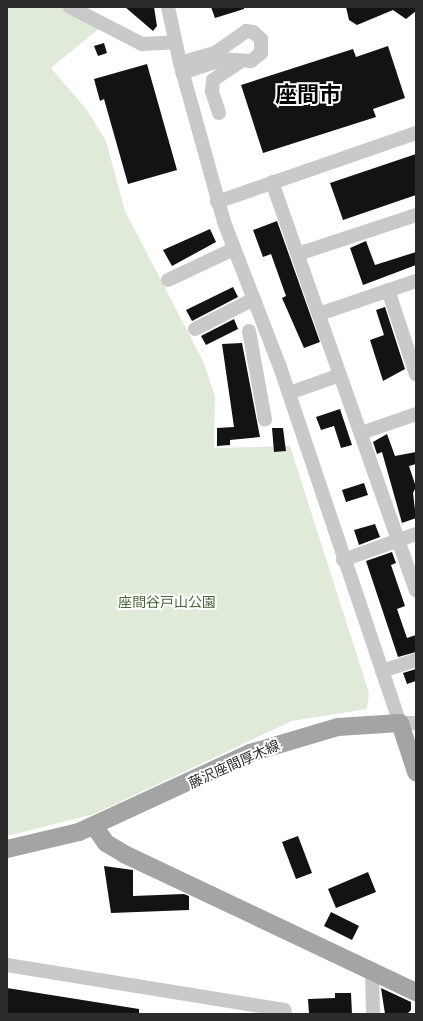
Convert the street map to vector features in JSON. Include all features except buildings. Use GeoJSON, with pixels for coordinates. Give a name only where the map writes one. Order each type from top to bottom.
{"type":"FeatureCollection","features":[{"type":"Feature","properties":{"kind":"main road"},"geometry":{"type":"LineString","coordinates":[[408,723],[416,772]]}},
{"type":"Feature","properties":{"kind":"main road","name":"藤沢座間厚木線"},"geometry":{"type":"LineString","coordinates":[[7,848],[94,826],[270,745],[338,727],[408,723]]}},
{"type":"Feature","properties":{"kind":"main road"},"geometry":{"type":"LineString","coordinates":[[94,826],[106,843],[124,854],[372,969],[416,992]]}},
{"type":"Feature","properties":{"kind":"street"},"geometry":{"type":"LineString","coordinates":[[70,7],[142,44],[175,42]]}},
{"type":"Feature","properties":{"kind":"street"},"geometry":{"type":"LineString","coordinates":[[168,7],[181,68],[217,202],[280,367],[343,560],[382,671],[408,723]]}},
{"type":"Feature","properties":{"kind":"street"},"geometry":{"type":"LineString","coordinates":[[181,68],[215,53],[246,31],[253,32],[262,39],[258,57],[238,63],[213,80],[212,92],[219,113]]}},
{"type":"Feature","properties":{"kind":"street"},"geometry":{"type":"LineString","coordinates":[[227,44],[228,57],[238,63]]}},
{"type":"Feature","properties":{"kind":"street"},"geometry":{"type":"LineString","coordinates":[[181,68],[224,59],[238,63]]}},
{"type":"Feature","properties":{"kind":"street"},"geometry":{"type":"LineString","coordinates":[[217,202],[416,133]]}},
{"type":"Feature","properties":{"kind":"street"},"geometry":{"type":"LineString","coordinates":[[272,182],[416,590]]}},
{"type":"Feature","properties":{"kind":"street"},"geometry":{"type":"LineString","coordinates":[[298,254],[416,215]]}},
{"type":"Feature","properties":{"kind":"street"},"geometry":{"type":"LineString","coordinates":[[168,280],[234,249]]}},
{"type":"Feature","properties":{"kind":"street"},"geometry":{"type":"LineString","coordinates":[[319,314],[416,281]]}},
{"type":"Feature","properties":{"kind":"street"},"geometry":{"type":"LineString","coordinates":[[388,290],[412,348],[416,374]]}},
{"type":"Feature","properties":{"kind":"street"},"geometry":{"type":"LineString","coordinates":[[195,328],[254,299]]}},
{"type":"Feature","properties":{"kind":"street"},"geometry":{"type":"LineString","coordinates":[[249,331],[266,420]]}},
{"type":"Feature","properties":{"kind":"street"},"geometry":{"type":"LineString","coordinates":[[258,375],[280,367]]}},
{"type":"Feature","properties":{"kind":"street"},"geometry":{"type":"LineString","coordinates":[[289,393],[340,375]]}},
{"type":"Feature","properties":{"kind":"street"},"geometry":{"type":"LineString","coordinates":[[361,433],[416,414]]}},
{"type":"Feature","properties":{"kind":"street"},"geometry":{"type":"LineString","coordinates":[[343,560],[416,534]]}},
{"type":"Feature","properties":{"kind":"street"},"geometry":{"type":"LineString","coordinates":[[382,671],[416,660]]}},
{"type":"Feature","properties":{"kind":"street"},"geometry":{"type":"LineString","coordinates":[[7,965],[284,1010],[284,1014]]}},
{"type":"Feature","properties":{"kind":"street"},"geometry":{"type":"LineString","coordinates":[[372,969],[374,1014]]}},
{"type":"Feature","properties":{"kind":"green space","name":"座間谷戸山公園"},"geometry":{"type":"Polygon","coordinates":[[[7,7],[69,7],[102,26],[51,68],[87,110],[106,141],[125,211],[203,361],[215,396],[214,448],[290,446],[369,693],[367,709],[292,721],[94,814],[7,836],[7,7]]]}},
{"type":"Feature","properties":{"kind":"district","name":"座間市"},"geometry":{"type":"Point","coordinates":[308,95]}}]}
